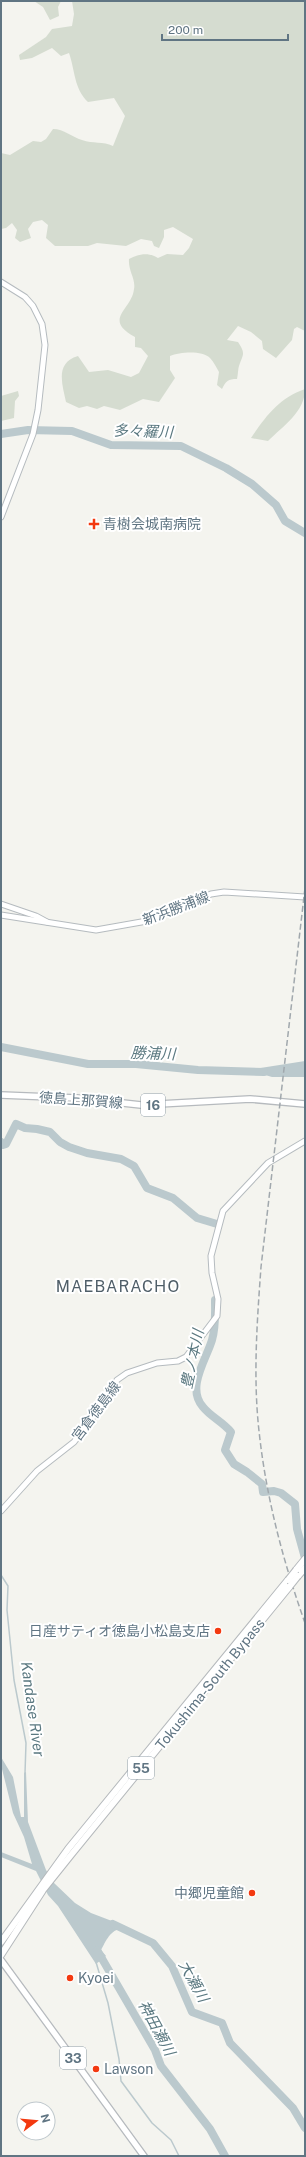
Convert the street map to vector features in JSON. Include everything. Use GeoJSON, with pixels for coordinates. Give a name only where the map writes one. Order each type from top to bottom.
{"type":"FeatureCollection","features":[{"type":"Feature","properties":{"kind":"highway","name":"Tokushima-South Bypass"},"geometry":{"type":"LineString","coordinates":[[1,1942],[69,1852],[289,1583],[305,1559]]}},
{"type":"Feature","properties":{"kind":"highway","name":"Tokushima-South Bypass"},"geometry":{"type":"LineString","coordinates":[[297,1573],[305,1568]]}},
{"type":"Feature","properties":{"kind":"highway","name":"Tokushima-South Bypass"},"geometry":{"type":"LineString","coordinates":[[1,1954],[42,1888]]}},
{"type":"Feature","properties":{"kind":"main road"},"geometry":{"type":"LineString","coordinates":[[1,282],[28,301],[42,324],[45,345],[35,426],[31,440],[2,508],[1,517]]}},
{"type":"Feature","properties":{"kind":"main road","name":"新浜勝浦線"},"geometry":{"type":"LineString","coordinates":[[1,915],[50,924],[96,930],[147,921],[211,894],[224,892],[305,897]]}},
{"type":"Feature","properties":{"kind":"main road"},"geometry":{"type":"LineString","coordinates":[[1,904],[36,916],[50,924]]}},
{"type":"Feature","properties":{"kind":"main road","name":"徳島上那賀線"},"geometry":{"type":"LineString","coordinates":[[1,1095],[77,1098],[141,1105],[250,1099],[305,1104]]}},
{"type":"Feature","properties":{"kind":"main road","name":"宮倉徳島線"},"geometry":{"type":"LineString","coordinates":[[1,1511],[37,1471],[74,1442],[99,1409],[117,1380],[127,1373],[157,1363],[178,1361],[186,1357],[217,1316],[218,1300],[212,1273],[211,1256],[223,1211],[268,1163],[305,1141]]}},
{"type":"Feature","properties":{"kind":"main road","name":"33"},"geometry":{"type":"LineString","coordinates":[[1,1960],[144,2156]]}},
{"type":"Feature","properties":{"kind":"shaded area"},"geometry":{"type":"Polygon","coordinates":[[[34,1],[61,1],[58,7],[59,16],[50,20],[43,7],[34,1]]]}},
{"type":"Feature","properties":{"kind":"shaded area"},"geometry":{"type":"Polygon","coordinates":[[[72,1],[305,1],[305,331],[297,327],[294,329],[292,340],[276,358],[263,349],[262,341],[251,332],[238,326],[227,340],[238,342],[242,349],[243,356],[237,379],[231,379],[228,381],[222,389],[217,385],[219,372],[210,358],[202,354],[185,353],[170,356],[170,370],[175,378],[159,402],[143,399],[120,410],[104,406],[97,409],[87,406],[79,408],[66,402],[62,381],[63,369],[66,363],[78,356],[89,372],[108,370],[131,377],[139,373],[148,356],[141,348],[135,347],[135,337],[125,331],[121,325],[120,319],[121,314],[129,303],[134,289],[129,259],[144,254],[158,258],[167,254],[183,255],[189,248],[193,239],[173,227],[164,230],[164,237],[159,248],[154,246],[152,241],[141,239],[126,246],[97,243],[88,246],[55,246],[46,238],[48,225],[42,220],[33,222],[28,229],[31,238],[20,242],[15,238],[17,230],[12,223],[6,228],[1,229],[1,153],[10,155],[33,141],[41,142],[46,139],[53,129],[61,130],[78,139],[113,146],[125,116],[114,98],[88,102],[83,97],[77,85],[69,53],[61,56],[52,48],[32,58],[20,60],[19,55],[46,37],[52,29],[72,26],[74,14],[72,1]]]}},
{"type":"Feature","properties":{"kind":"shaded area"},"geometry":{"type":"Polygon","coordinates":[[[305,389],[304,397],[297,412],[268,441],[251,438],[262,422],[280,403],[288,397],[305,389]]]}},
{"type":"Feature","properties":{"kind":"shaded area"},"geometry":{"type":"Polygon","coordinates":[[[18,391],[19,396],[15,401],[14,418],[1,421],[1,396],[18,391]]]}},
{"type":"Feature","properties":{"kind":"shaded area"},"geometry":{"type":"Polygon","coordinates":[[[305,1061],[305,1077],[272,1077],[248,1070],[305,1061]]]}},
{"type":"Feature","properties":{"kind":"shaded area"},"geometry":{"type":"Polygon","coordinates":[[[1,1757],[13,1777],[21,1817],[24,1817],[24,1773],[26,1772],[28,1822],[46,1870],[54,1883],[75,1903],[91,1913],[125,1926],[123,1929],[115,1931],[109,1936],[101,1950],[106,1956],[96,1964],[58,1906],[48,1895],[36,1871],[1,1857],[1,1852],[32,1864],[24,1837],[13,1813],[1,1765],[1,1757]]]}},
{"type":"Feature","properties":{"kind":"waterway","name":"多々羅川"},"geometry":{"type":"LineString","coordinates":[[1,434],[28,430],[72,431],[111,445],[181,446],[226,468],[252,484],[276,505],[285,521],[305,533]]}},
{"type":"Feature","properties":{"kind":"waterway","name":"勝浦川"},"geometry":{"type":"LineString","coordinates":[[1,1047],[88,1064],[136,1064],[198,1070],[264,1072]]}},
{"type":"Feature","properties":{"kind":"waterway","name":"豊ノ本川"},"geometry":{"type":"LineString","coordinates":[[1,1142],[3,1145],[6,1144],[16,1124],[25,1128],[50,1132],[60,1142],[69,1147],[87,1153],[121,1159],[134,1166],[147,1188],[173,1198],[197,1218],[217,1224]]}},
{"type":"Feature","properties":{"kind":"waterway","name":"豊ノ本川"},"geometry":{"type":"LineString","coordinates":[[215,1300],[214,1330],[199,1374],[196,1391],[198,1399],[206,1411],[231,1432],[225,1450],[234,1464],[262,1484],[263,1492],[274,1491],[281,1493],[295,1504],[297,1529],[305,1558]]}},
{"type":"Feature","properties":{"kind":"waterway","name":"Kandase River"},"geometry":{"type":"LineString","coordinates":[[1,1575],[8,1586],[7,1610],[14,1680],[26,1743],[25,1773]]}},
{"type":"Feature","properties":{"kind":"waterway","name":"大瀬川"},"geometry":{"type":"LineString","coordinates":[[113,1924],[153,1943],[172,1966],[192,2012],[222,2023],[230,2043],[293,2108],[305,2128]]}},
{"type":"Feature","properties":{"kind":"waterway","name":"神田瀬川"},"geometry":{"type":"LineString","coordinates":[[97,1950],[155,2050],[161,2066],[210,2129],[225,2156]]}},
{"type":"Feature","properties":{"kind":"waterway"},"geometry":{"type":"LineString","coordinates":[[96,1962],[108,2003],[119,2059],[121,2081],[152,2123],[171,2140],[179,2156]]}},
{"type":"Feature","properties":{"kind":"railway"},"geometry":{"type":"LineString","coordinates":[[305,888],[261,1267],[256,1370],[257,1411],[266,1480],[276,1528],[305,1623]]}},
{"type":"Feature","properties":{"kind":"place","name":"青樹会城南病院"},"geometry":{"type":"Point","coordinates":[94,524]}},
{"type":"Feature","properties":{"kind":"place","name":"日産サティオ徳島小松島支店"},"geometry":{"type":"Point","coordinates":[218,1631]}},
{"type":"Feature","properties":{"kind":"place","name":"中郷児童館"},"geometry":{"type":"Point","coordinates":[252,1893]}},
{"type":"Feature","properties":{"kind":"place","name":"Kyoei"},"geometry":{"type":"Point","coordinates":[70,1978]}},
{"type":"Feature","properties":{"kind":"place","name":"Lawson"},"geometry":{"type":"Point","coordinates":[96,2069]}},
{"type":"Feature","properties":{"kind":"district","name":"MAEBARACHO"},"geometry":{"type":"Point","coordinates":[118,1286]}}]}
